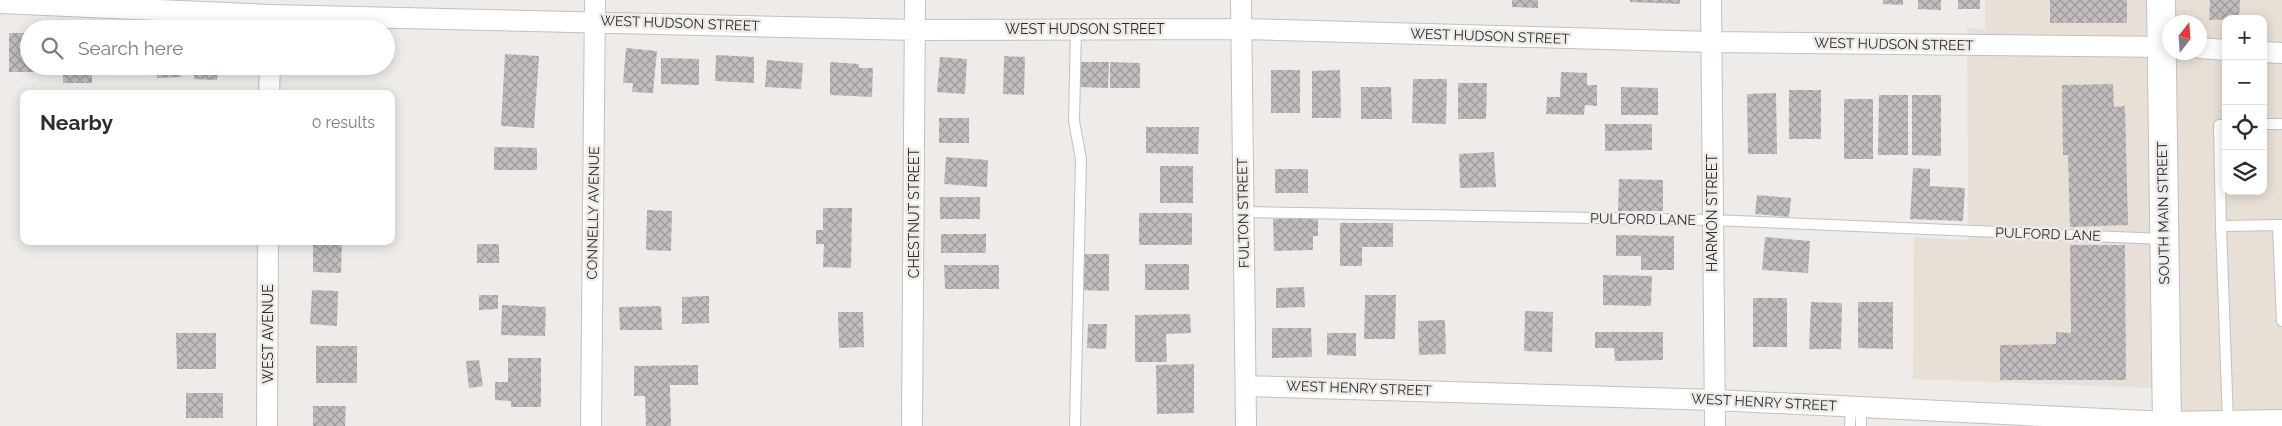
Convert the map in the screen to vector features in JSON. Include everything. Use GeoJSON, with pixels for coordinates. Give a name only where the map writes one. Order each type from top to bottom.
{"type":"FeatureCollection","features":[{"type":"Feature","properties":{"kind":"main road","name":"SOUTH MAIN STREET"},"geometry":{"type":"LineString","coordinates":[[2161,0],[2163,15]]}},
{"type":"Feature","properties":{"kind":"main road","name":"SOUTH MAIN STREET"},"geometry":{"type":"LineString","coordinates":[[2166,60],[2164,239],[2167,424]]}},
{"type":"Feature","properties":{"kind":"street","name":"CONNELLY AVENUE"},"geometry":{"type":"LineString","coordinates":[[591,426],[595,0]]}},
{"type":"Feature","properties":{"kind":"street","name":"CHESTNUT STREET"},"geometry":{"type":"LineString","coordinates":[[912,426],[915,0]]}},
{"type":"Feature","properties":{"kind":"street","name":"FULTON STREET"},"geometry":{"type":"LineString","coordinates":[[1241,0],[1246,426]]}},
{"type":"Feature","properties":{"kind":"street","name":"HARMON STREET"},"geometry":{"type":"LineString","coordinates":[[1711,0],[1715,426]]}},
{"type":"Feature","properties":{"kind":"street","name":"WEST HUDSON STREET"},"geometry":{"type":"LineString","coordinates":[[0,3],[270,15],[595,21],[915,30],[1242,28],[1711,42],[2162,47]]}},
{"type":"Feature","properties":{"kind":"street"},"geometry":{"type":"LineString","coordinates":[[2207,49],[2222,50]]}},
{"type":"Feature","properties":{"kind":"street"},"geometry":{"type":"LineString","coordinates":[[2267,52],[2282,53]]}},
{"type":"Feature","properties":{"kind":"street"},"geometry":{"type":"LineString","coordinates":[[269,90],[270,75]]}},
{"type":"Feature","properties":{"kind":"street","name":"WEST AVENUE"},"geometry":{"type":"LineString","coordinates":[[267,426],[268,245]]}},
{"type":"Feature","properties":{"kind":"street","name":"WEST HENRY STREET"},"geometry":{"type":"LineString","coordinates":[[1246,386],[1715,400],[1856,416],[2167,424],[2282,420]]}},
{"type":"Feature","properties":{"kind":"lane"},"geometry":{"type":"LineString","coordinates":[[1075,426],[1081,159],[1074,121],[1076,29]]}},
{"type":"Feature","properties":{"kind":"lane"},"geometry":{"type":"LineString","coordinates":[[2267,124],[2282,124]]}},
{"type":"Feature","properties":{"kind":"lane"},"geometry":{"type":"LineString","coordinates":[[2222,125],[2219,125],[2220,226],[2228,422]]}},
{"type":"Feature","properties":{"kind":"lane","name":"PULFORD LANE"},"geometry":{"type":"LineString","coordinates":[[1243,212],[1712,220],[2164,239]]}},
{"type":"Feature","properties":{"kind":"lane"},"geometry":{"type":"LineString","coordinates":[[2220,226],[2280,224],[2282,321]]}},
{"type":"Feature","properties":{"kind":"shaded area"},"geometry":{"type":"Polygon","coordinates":[[[1985,0],[2282,0],[2282,426],[2177,426],[2180,389],[1913,379],[1914,237],[1968,240],[1967,28],[1985,29],[1985,0]]]}},
{"type":"Feature","properties":{"kind":"building"},"geometry":{"type":"Polygon","coordinates":[[[1512,0],[1538,0],[1538,8],[1512,7],[1512,0]]]}},
{"type":"Feature","properties":{"kind":"building"},"geometry":{"type":"Polygon","coordinates":[[[1630,0],[1680,0],[1680,4],[1630,2],[1630,0]]]}},
{"type":"Feature","properties":{"kind":"building"},"geometry":{"type":"Polygon","coordinates":[[[1883,0],[1903,0],[1903,5],[1883,4],[1883,0]]]}},
{"type":"Feature","properties":{"kind":"building"},"geometry":{"type":"Polygon","coordinates":[[[1918,0],[1941,0],[1941,10],[1918,9],[1918,0]]]}},
{"type":"Feature","properties":{"kind":"building"},"geometry":{"type":"Polygon","coordinates":[[[1958,0],[1980,0],[1980,9],[1958,9],[1958,0]]]}},
{"type":"Feature","properties":{"kind":"building"},"geometry":{"type":"Polygon","coordinates":[[[2050,0],[2127,0],[2127,23],[2050,23],[2050,0]]]}},
{"type":"Feature","properties":{"kind":"building"},"geometry":{"type":"Polygon","coordinates":[[[2210,0],[2240,0],[2239,15],[2222,15],[2222,20],[2209,20],[2210,0]]]}},
{"type":"Feature","properties":{"kind":"building"},"geometry":{"type":"Polygon","coordinates":[[[9,33],[20,33],[20,72],[9,72],[9,33]]]}},
{"type":"Feature","properties":{"kind":"building"},"geometry":{"type":"Polygon","coordinates":[[[626,48],[657,51],[653,93],[632,92],[633,83],[623,83],[626,48]]]}},
{"type":"Feature","properties":{"kind":"building"},"geometry":{"type":"Polygon","coordinates":[[[505,54],[539,56],[534,128],[501,126],[505,54]]]}},
{"type":"Feature","properties":{"kind":"building"},"geometry":{"type":"Polygon","coordinates":[[[716,55],[754,57],[754,83],[715,81],[716,55]]]}},
{"type":"Feature","properties":{"kind":"building"},"geometry":{"type":"Polygon","coordinates":[[[1004,56],[1025,57],[1024,95],[1003,94],[1004,56]]]}},
{"type":"Feature","properties":{"kind":"building"},"geometry":{"type":"Polygon","coordinates":[[[940,57],[967,59],[965,94],[937,92],[940,57]]]}},
{"type":"Feature","properties":{"kind":"building"},"geometry":{"type":"Polygon","coordinates":[[[661,58],[699,59],[699,85],[661,84],[661,58]]]}},
{"type":"Feature","properties":{"kind":"building"},"geometry":{"type":"Polygon","coordinates":[[[767,60],[803,63],[801,89],[765,87],[767,60]]]}},
{"type":"Feature","properties":{"kind":"building"},"geometry":{"type":"Polygon","coordinates":[[[830,62],[859,64],[859,68],[873,68],[872,97],[830,95],[830,62]]]}},
{"type":"Feature","properties":{"kind":"building"},"geometry":{"type":"Polygon","coordinates":[[[1078,62],[1109,62],[1108,88],[1078,87],[1078,62]]]}},
{"type":"Feature","properties":{"kind":"building"},"geometry":{"type":"Polygon","coordinates":[[[1110,62],[1140,63],[1140,88],[1110,88],[1110,62]]]}},
{"type":"Feature","properties":{"kind":"building"},"geometry":{"type":"Polygon","coordinates":[[[1271,70],[1300,70],[1300,113],[1271,113],[1271,70]]]}},
{"type":"Feature","properties":{"kind":"building"},"geometry":{"type":"Polygon","coordinates":[[[1340,70],[1341,118],[1312,118],[1312,71],[1340,70]]]}},
{"type":"Feature","properties":{"kind":"building"},"geometry":{"type":"Polygon","coordinates":[[[1561,72],[1587,73],[1587,85],[1597,85],[1597,106],[1585,105],[1584,115],[1546,114],[1547,97],[1560,97],[1561,72]]]}},
{"type":"Feature","properties":{"kind":"building"},"geometry":{"type":"Polygon","coordinates":[[[63,75],[92,75],[92,83],[63,83],[63,75]]]}},
{"type":"Feature","properties":{"kind":"building"},"geometry":{"type":"Polygon","coordinates":[[[157,75],[181,75],[181,77],[157,78],[157,75]]]}},
{"type":"Feature","properties":{"kind":"building"},"geometry":{"type":"Polygon","coordinates":[[[194,75],[217,75],[217,80],[194,79],[194,75]]]}},
{"type":"Feature","properties":{"kind":"building"},"geometry":{"type":"Polygon","coordinates":[[[1413,79],[1447,79],[1446,124],[1412,123],[1413,79]]]}},
{"type":"Feature","properties":{"kind":"building"},"geometry":{"type":"Polygon","coordinates":[[[1458,83],[1487,83],[1486,119],[1458,119],[1458,83]]]}},
{"type":"Feature","properties":{"kind":"building"},"geometry":{"type":"Polygon","coordinates":[[[2113,84],[2114,107],[2125,106],[2128,225],[2070,227],[2068,155],[2063,155],[2062,85],[2113,84]]]}},
{"type":"Feature","properties":{"kind":"building"},"geometry":{"type":"Polygon","coordinates":[[[1361,87],[1391,87],[1392,119],[1361,119],[1361,87]]]}},
{"type":"Feature","properties":{"kind":"building"},"geometry":{"type":"Polygon","coordinates":[[[1621,87],[1658,88],[1658,115],[1621,115],[1621,87]]]}},
{"type":"Feature","properties":{"kind":"building"},"geometry":{"type":"Polygon","coordinates":[[[1789,90],[1821,90],[1821,139],[1789,139],[1789,90]]]}},
{"type":"Feature","properties":{"kind":"building"},"geometry":{"type":"Polygon","coordinates":[[[1776,93],[1777,154],[1748,154],[1747,94],[1776,93]]]}},
{"type":"Feature","properties":{"kind":"building"},"geometry":{"type":"Polygon","coordinates":[[[1879,95],[1908,95],[1908,155],[1878,155],[1879,95]]]}},
{"type":"Feature","properties":{"kind":"building"},"geometry":{"type":"Polygon","coordinates":[[[1912,95],[1941,95],[1941,156],[1912,155],[1912,95]]]}},
{"type":"Feature","properties":{"kind":"building"},"geometry":{"type":"Polygon","coordinates":[[[1844,99],[1873,99],[1873,159],[1844,159],[1844,99]]]}},
{"type":"Feature","properties":{"kind":"building"},"geometry":{"type":"Polygon","coordinates":[[[939,118],[969,118],[969,143],[939,143],[939,118]]]}},
{"type":"Feature","properties":{"kind":"building"},"geometry":{"type":"Polygon","coordinates":[[[1605,124],[1652,124],[1652,150],[1605,151],[1605,124]]]}},
{"type":"Feature","properties":{"kind":"building"},"geometry":{"type":"Polygon","coordinates":[[[1146,127],[1199,127],[1198,154],[1146,153],[1146,127]]]}},
{"type":"Feature","properties":{"kind":"building"},"geometry":{"type":"Polygon","coordinates":[[[494,147],[537,148],[537,170],[494,170],[494,147]]]}},
{"type":"Feature","properties":{"kind":"building"},"geometry":{"type":"Polygon","coordinates":[[[1494,152],[1496,187],[1460,188],[1459,154],[1494,152]]]}},
{"type":"Feature","properties":{"kind":"building"},"geometry":{"type":"Polygon","coordinates":[[[946,157],[988,160],[987,187],[944,184],[946,157]]]}},
{"type":"Feature","properties":{"kind":"building"},"geometry":{"type":"Polygon","coordinates":[[[1160,166],[1193,166],[1193,203],[1160,203],[1160,166]]]}},
{"type":"Feature","properties":{"kind":"building"},"geometry":{"type":"Polygon","coordinates":[[[1913,168],[1930,169],[1930,186],[1965,188],[1963,221],[1910,219],[1913,168]]]}},
{"type":"Feature","properties":{"kind":"building"},"geometry":{"type":"Polygon","coordinates":[[[1275,169],[1308,169],[1308,193],[1275,193],[1275,169]]]}},
{"type":"Feature","properties":{"kind":"building"},"geometry":{"type":"Polygon","coordinates":[[[1619,179],[1663,180],[1663,211],[1618,211],[1619,179]]]}},
{"type":"Feature","properties":{"kind":"building"},"geometry":{"type":"Polygon","coordinates":[[[1757,195],[1791,198],[1789,217],[1755,214],[1757,195]]]}},
{"type":"Feature","properties":{"kind":"building"},"geometry":{"type":"Polygon","coordinates":[[[940,197],[980,197],[980,219],[940,219],[940,197]]]}},
{"type":"Feature","properties":{"kind":"building"},"geometry":{"type":"Polygon","coordinates":[[[823,208],[852,208],[851,268],[823,267],[824,244],[816,244],[816,230],[823,230],[823,208]]]}},
{"type":"Feature","properties":{"kind":"building"},"geometry":{"type":"Polygon","coordinates":[[[647,210],[672,211],[671,251],[646,250],[647,210]]]}},
{"type":"Feature","properties":{"kind":"building"},"geometry":{"type":"Polygon","coordinates":[[[1139,213],[1192,213],[1192,245],[1139,245],[1139,213]]]}},
{"type":"Feature","properties":{"kind":"building"},"geometry":{"type":"Polygon","coordinates":[[[1318,218],[1318,236],[1313,236],[1313,250],[1274,251],[1273,219],[1318,218]]]}},
{"type":"Feature","properties":{"kind":"building"},"geometry":{"type":"Polygon","coordinates":[[[1340,223],[1393,223],[1393,247],[1362,247],[1362,266],[1340,266],[1340,223]]]}},
{"type":"Feature","properties":{"kind":"building"},"geometry":{"type":"Polygon","coordinates":[[[941,234],[986,234],[986,253],[941,253],[941,234]]]}},
{"type":"Feature","properties":{"kind":"building"},"geometry":{"type":"Polygon","coordinates":[[[1616,235],[1674,236],[1674,270],[1641,270],[1641,256],[1616,256],[1616,235]]]}},
{"type":"Feature","properties":{"kind":"building"},"geometry":{"type":"Polygon","coordinates":[[[1765,237],[1810,241],[1808,273],[1762,270],[1765,237]]]}},
{"type":"Feature","properties":{"kind":"building"},"geometry":{"type":"Polygon","coordinates":[[[477,244],[499,244],[499,263],[477,263],[477,244]]]}},
{"type":"Feature","properties":{"kind":"building"},"geometry":{"type":"Polygon","coordinates":[[[313,245],[342,245],[341,273],[313,272],[313,245]]]}},
{"type":"Feature","properties":{"kind":"building"},"geometry":{"type":"Polygon","coordinates":[[[2070,245],[2125,245],[2126,380],[2000,380],[2000,345],[2056,344],[2056,332],[2071,333],[2070,245]]]}},
{"type":"Feature","properties":{"kind":"building"},"geometry":{"type":"Polygon","coordinates":[[[1081,254],[1109,254],[1109,291],[1080,290],[1081,254]]]}},
{"type":"Feature","properties":{"kind":"building"},"geometry":{"type":"Polygon","coordinates":[[[1145,264],[1189,264],[1189,290],[1145,290],[1145,264]]]}},
{"type":"Feature","properties":{"kind":"building"},"geometry":{"type":"Polygon","coordinates":[[[944,265],[999,265],[999,289],[945,289],[944,265]]]}},
{"type":"Feature","properties":{"kind":"building"},"geometry":{"type":"Polygon","coordinates":[[[1603,275],[1652,276],[1651,306],[1603,305],[1603,275]]]}},
{"type":"Feature","properties":{"kind":"building"},"geometry":{"type":"Polygon","coordinates":[[[1304,287],[1305,307],[1276,308],[1276,288],[1304,287]]]}},
{"type":"Feature","properties":{"kind":"building"},"geometry":{"type":"Polygon","coordinates":[[[312,290],[338,291],[337,326],[310,324],[312,290]]]}},
{"type":"Feature","properties":{"kind":"building"},"geometry":{"type":"Polygon","coordinates":[[[479,295],[498,295],[498,309],[479,310],[479,295]]]}},
{"type":"Feature","properties":{"kind":"building"},"geometry":{"type":"Polygon","coordinates":[[[1365,295],[1396,295],[1395,339],[1364,339],[1365,295]]]}},
{"type":"Feature","properties":{"kind":"building"},"geometry":{"type":"Polygon","coordinates":[[[709,296],[709,323],[682,324],[682,297],[709,296]]]}},
{"type":"Feature","properties":{"kind":"building"},"geometry":{"type":"Polygon","coordinates":[[[1753,298],[1787,298],[1787,347],[1753,347],[1753,298]]]}},
{"type":"Feature","properties":{"kind":"building"},"geometry":{"type":"Polygon","coordinates":[[[1811,302],[1842,303],[1841,349],[1809,349],[1811,302]]]}},
{"type":"Feature","properties":{"kind":"building"},"geometry":{"type":"Polygon","coordinates":[[[1858,302],[1893,302],[1893,349],[1858,348],[1858,302]]]}},
{"type":"Feature","properties":{"kind":"building"},"geometry":{"type":"Polygon","coordinates":[[[502,305],[546,307],[545,336],[501,335],[502,305]]]}},
{"type":"Feature","properties":{"kind":"building"},"geometry":{"type":"Polygon","coordinates":[[[661,306],[662,330],[620,330],[619,307],[661,306]]]}},
{"type":"Feature","properties":{"kind":"building"},"geometry":{"type":"Polygon","coordinates":[[[1525,311],[1553,312],[1552,352],[1524,351],[1525,311]]]}},
{"type":"Feature","properties":{"kind":"building"},"geometry":{"type":"Polygon","coordinates":[[[838,312],[863,312],[864,347],[839,348],[838,312]]]}},
{"type":"Feature","properties":{"kind":"building"},"geometry":{"type":"Polygon","coordinates":[[[1190,314],[1191,333],[1166,334],[1167,362],[1135,362],[1135,315],[1190,314]]]}},
{"type":"Feature","properties":{"kind":"building"},"geometry":{"type":"Polygon","coordinates":[[[1445,320],[1446,354],[1419,355],[1418,321],[1445,320]]]}},
{"type":"Feature","properties":{"kind":"building"},"geometry":{"type":"Polygon","coordinates":[[[1088,324],[1107,324],[1106,349],[1087,348],[1088,324]]]}},
{"type":"Feature","properties":{"kind":"building"},"geometry":{"type":"Polygon","coordinates":[[[1272,328],[1311,328],[1312,357],[1272,358],[1272,328]]]}},
{"type":"Feature","properties":{"kind":"building"},"geometry":{"type":"Polygon","coordinates":[[[1595,332],[1663,332],[1663,360],[1615,361],[1614,348],[1595,348],[1595,332]]]}},
{"type":"Feature","properties":{"kind":"building"},"geometry":{"type":"Polygon","coordinates":[[[176,333],[216,333],[216,369],[177,369],[176,333]]]}},
{"type":"Feature","properties":{"kind":"building"},"geometry":{"type":"Polygon","coordinates":[[[1327,333],[1356,333],[1356,356],[1327,355],[1327,333]]]}},
{"type":"Feature","properties":{"kind":"building"},"geometry":{"type":"Polygon","coordinates":[[[316,346],[357,346],[357,383],[316,383],[316,346]]]}},
{"type":"Feature","properties":{"kind":"building"},"geometry":{"type":"Polygon","coordinates":[[[508,358],[541,358],[541,407],[511,407],[511,401],[495,400],[495,382],[508,382],[508,358]]]}},
{"type":"Feature","properties":{"kind":"building"},"geometry":{"type":"Polygon","coordinates":[[[479,360],[483,386],[469,388],[466,361],[479,360]]]}},
{"type":"Feature","properties":{"kind":"building"},"geometry":{"type":"Polygon","coordinates":[[[1194,364],[1194,413],[1157,414],[1156,365],[1194,364]]]}},
{"type":"Feature","properties":{"kind":"building"},"geometry":{"type":"Polygon","coordinates":[[[698,365],[698,385],[670,385],[671,426],[646,426],[645,396],[634,396],[634,366],[698,365]]]}},
{"type":"Feature","properties":{"kind":"building"},"geometry":{"type":"Polygon","coordinates":[[[186,393],[223,393],[223,418],[186,418],[186,393]]]}},
{"type":"Feature","properties":{"kind":"building"},"geometry":{"type":"Polygon","coordinates":[[[313,406],[346,406],[345,426],[313,426],[313,406]]]}}]}
